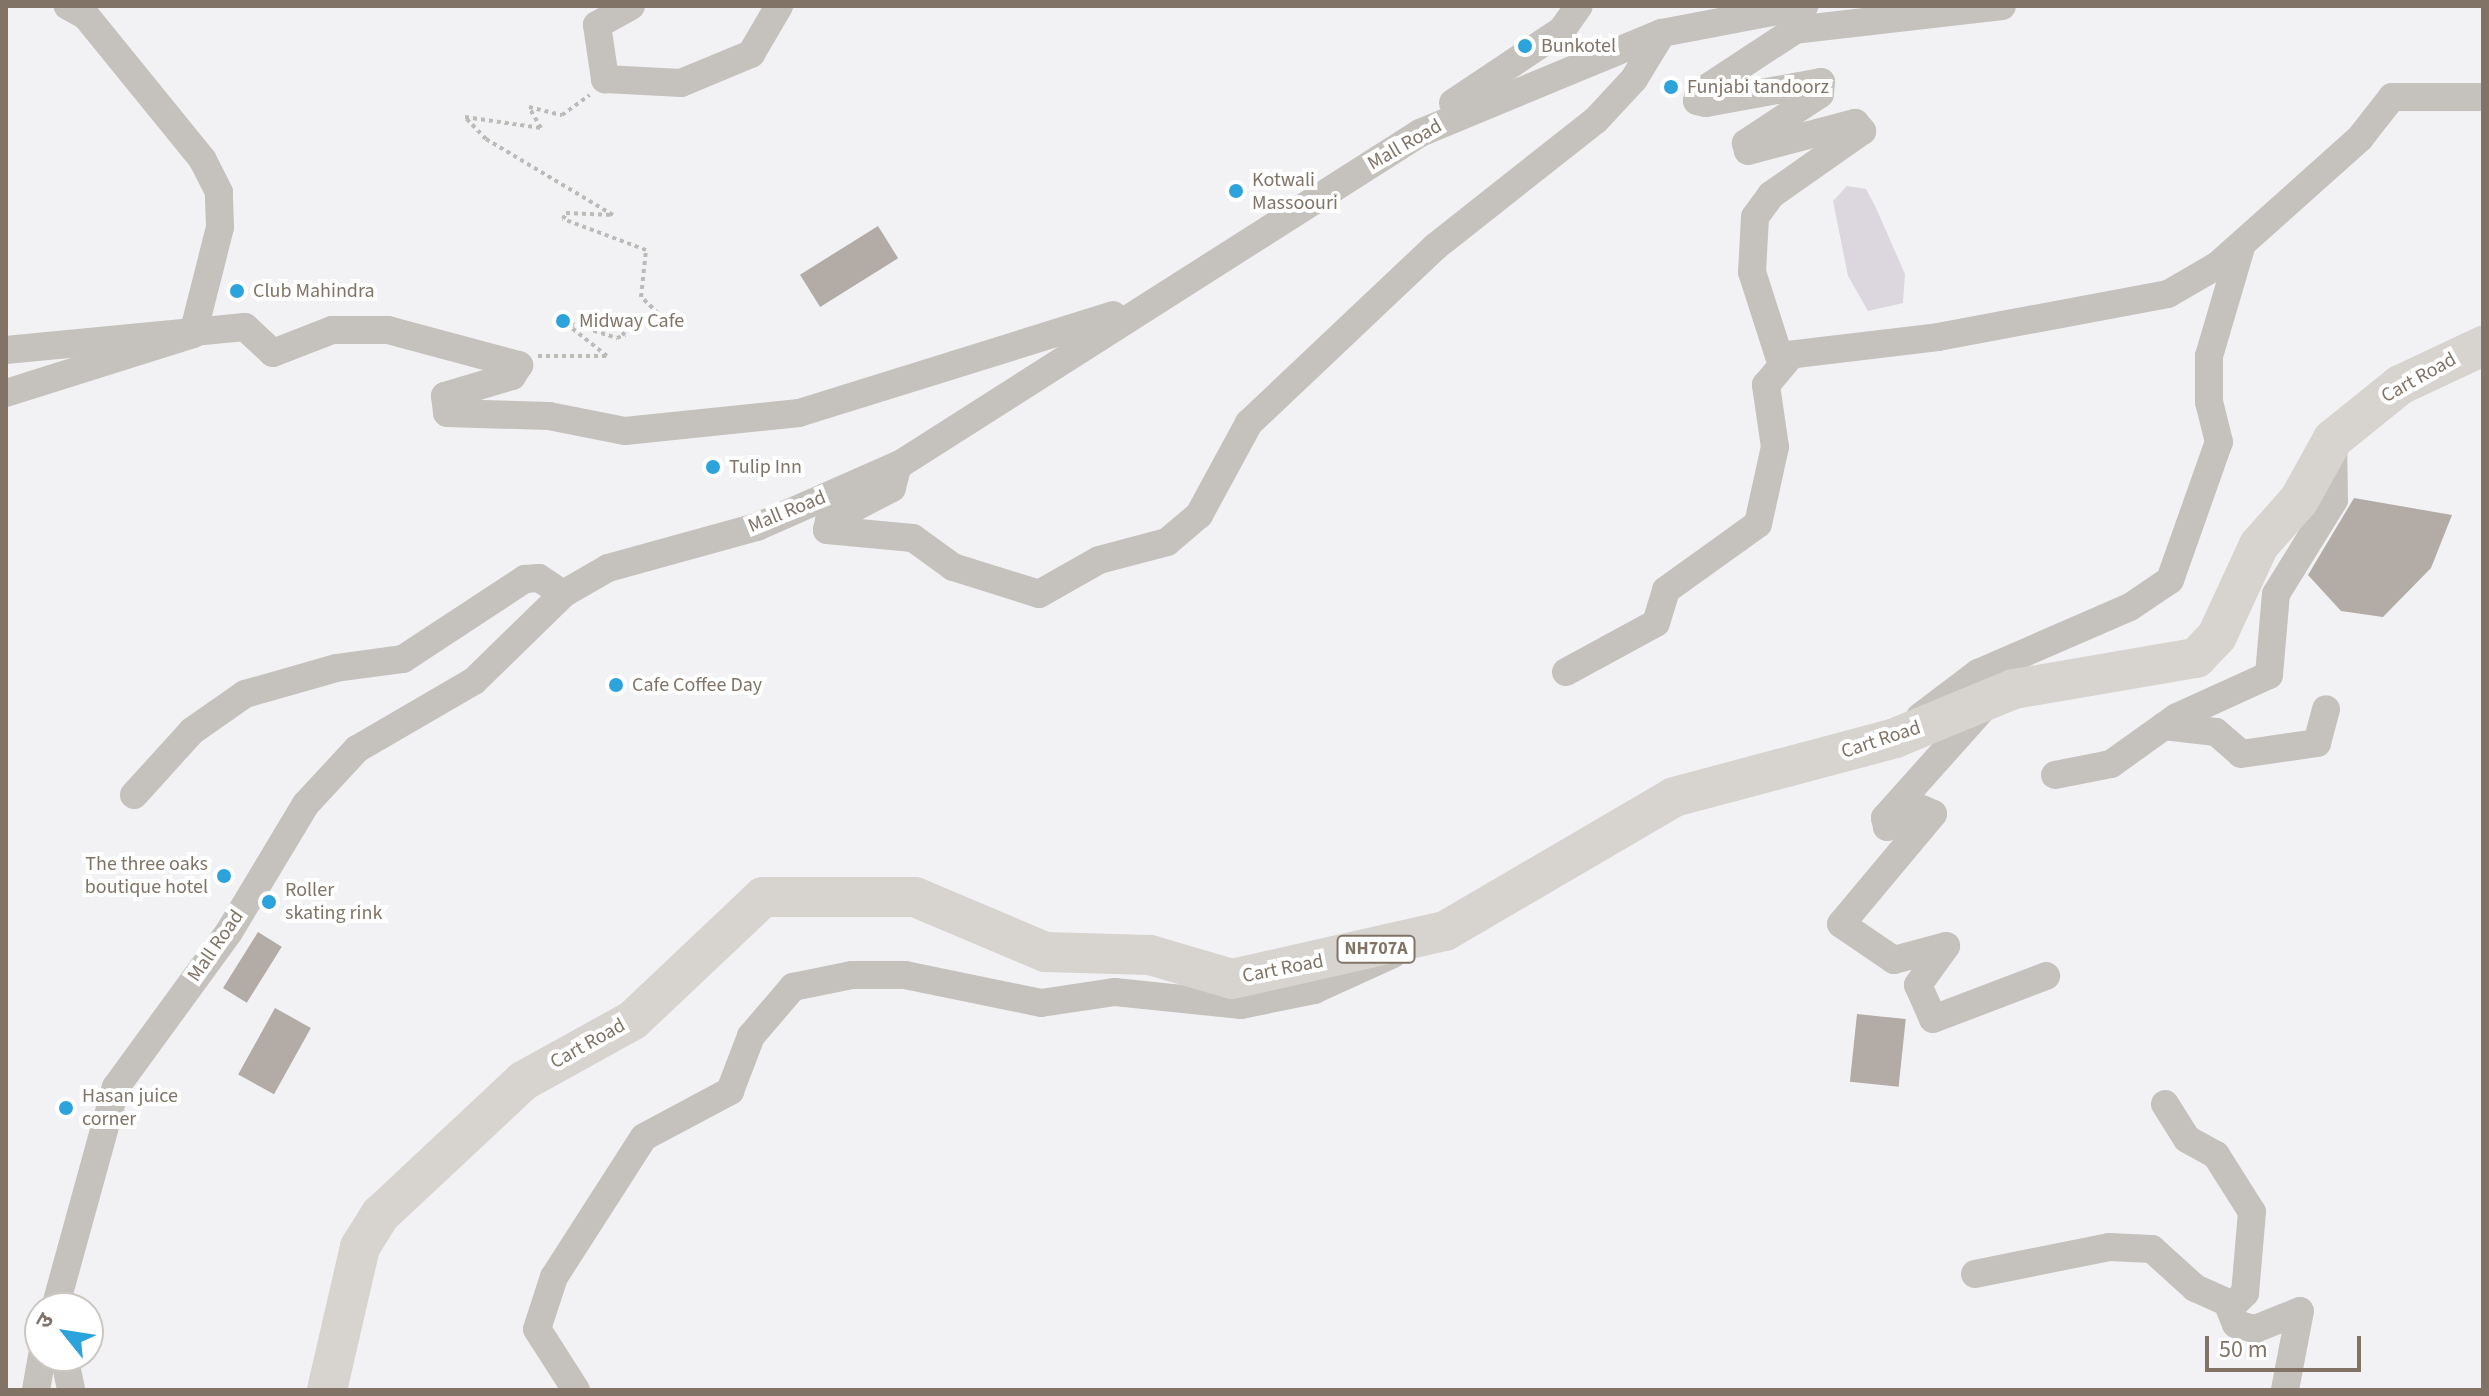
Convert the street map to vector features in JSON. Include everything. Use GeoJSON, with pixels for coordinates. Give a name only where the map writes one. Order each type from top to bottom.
{"type":"FeatureCollection","features":[{"type":"Feature","properties":{"kind":"highway","name":"Cart Road"},"geometry":{"type":"LineString","coordinates":[[327,1390],[360,1247],[381,1214],[523,1081],[633,1020],[763,897],[915,897],[1045,952],[1130,952],[1232,979],[1413,939],[1477,917],[1606,831],[1674,797],[1895,738],[1997,694],[2205,653],[2259,545],[2299,500],[2333,439],[2400,385],[2483,346]]}},
{"type":"Feature","properties":{"kind":"street"},"geometry":{"type":"LineString","coordinates":[[68,6],[86,16],[188,138],[219,192],[220,227],[193,334]]}},
{"type":"Feature","properties":{"kind":"street"},"geometry":{"type":"LineString","coordinates":[[631,6],[597,25],[605,79],[681,83],[751,54],[779,6]]}},
{"type":"Feature","properties":{"kind":"street"},"geometry":{"type":"LineString","coordinates":[[1420,133],[1562,30],[1579,6]]}},
{"type":"Feature","properties":{"kind":"street","name":"Mall Road"},"geometry":{"type":"LineString","coordinates":[[59,1292],[116,1087],[229,932],[306,804],[357,749],[474,681],[563,594],[608,568],[757,527],[898,465],[1138,308],[1420,133],[1662,33],[1804,6]]}},
{"type":"Feature","properties":{"kind":"street"},"geometry":{"type":"LineString","coordinates":[[1788,359],[1773,348],[1752,272],[1755,217],[1771,195],[1862,131],[1855,123],[1748,151],[1746,143],[1820,94],[1821,82],[1706,103],[1697,101],[1699,93],[1795,30],[2002,6]]}},
{"type":"Feature","properties":{"kind":"street"},"geometry":{"type":"LineString","coordinates":[[898,465],[892,488],[829,521],[827,530],[913,538],[953,567],[1039,594],[1099,560],[1167,542],[1199,515],[1249,423],[1435,247],[1596,120],[1634,79],[1662,33]]}},
{"type":"Feature","properties":{"kind":"street"},"geometry":{"type":"LineString","coordinates":[[1566,672],[1654,625],[1666,590],[1758,524],[1775,447],[1766,385],[1788,359],[2137,303],[2199,279],[2360,138],[2392,97],[2483,97]]}},
{"type":"Feature","properties":{"kind":"street"},"geometry":{"type":"LineString","coordinates":[[1895,738],[1978,673],[2130,607],[2170,580],[2219,442],[2209,356],[2245,238]]}},
{"type":"Feature","properties":{"kind":"street"},"geometry":{"type":"LineString","coordinates":[[6,350],[245,327],[273,353],[332,330],[388,330],[462,344],[519,365],[512,376],[445,396],[443,409],[549,416],[612,431],[746,424],[1138,308]]}},
{"type":"Feature","properties":{"kind":"street"},"geometry":{"type":"LineString","coordinates":[[6,393],[193,334]]}},
{"type":"Feature","properties":{"kind":"street"},"geometry":{"type":"LineString","coordinates":[[2055,775],[2111,764],[2164,726],[2258,684],[2273,670],[2272,605],[2334,500],[2333,439]]}},
{"type":"Feature","properties":{"kind":"street"},"geometry":{"type":"LineString","coordinates":[[134,795],[192,731],[245,694],[336,668],[403,659],[525,579],[539,578],[563,594]]}},
{"type":"Feature","properties":{"kind":"street"},"geometry":{"type":"LineString","coordinates":[[1997,694],[1885,818],[1887,827],[1922,809],[1933,814],[1841,924],[1894,960],[1947,947],[1918,985],[1933,1019],[2046,976]]}},
{"type":"Feature","properties":{"kind":"street"},"geometry":{"type":"LineString","coordinates":[[2164,726],[2216,732],[2241,754],[2317,743],[2326,709]]}},
{"type":"Feature","properties":{"kind":"street"},"geometry":{"type":"LineString","coordinates":[[576,1390],[537,1329],[538,1308],[554,1277],[644,1137],[665,1119],[730,1091],[751,1036],[793,987],[852,975],[905,975],[1041,1003],[1145,992],[1241,1005],[1345,978],[1413,939]]}},
{"type":"Feature","properties":{"kind":"street"},"geometry":{"type":"LineString","coordinates":[[2165,1104],[2187,1139],[2216,1155],[2252,1212],[2245,1293],[2230,1308]]}},
{"type":"Feature","properties":{"kind":"street"},"geometry":{"type":"LineString","coordinates":[[1975,1274],[2138,1246],[2230,1308],[2236,1324],[2255,1329],[2300,1311],[2285,1390]]}},
{"type":"Feature","properties":{"kind":"path"},"geometry":{"type":"LineString","coordinates":[[519,365],[556,352],[607,356],[563,321],[617,338],[625,335],[607,320],[664,319],[641,297],[643,246],[560,216],[607,218],[610,211],[511,156],[465,120],[544,127],[529,107],[562,115],[605,79]]}},
{"type":"Feature","properties":{"kind":"shaded area"},"geometry":{"type":"Polygon","coordinates":[[[1847,186],[1866,189],[1876,208],[1905,274],[1903,303],[1868,311],[1848,276],[1833,201],[1847,186]]]}},
{"type":"Feature","properties":{"kind":"building"},"geometry":{"type":"Polygon","coordinates":[[[878,226],[898,258],[820,307],[800,275],[878,226]]]}},
{"type":"Feature","properties":{"kind":"building"},"geometry":{"type":"Polygon","coordinates":[[[2354,498],[2452,515],[2431,568],[2383,617],[2341,611],[2308,575],[2354,498]]]}},
{"type":"Feature","properties":{"kind":"building"},"geometry":{"type":"Polygon","coordinates":[[[258,932],[282,947],[247,1003],[223,988],[258,932]]]}},
{"type":"Feature","properties":{"kind":"building"},"geometry":{"type":"Polygon","coordinates":[[[275,1008],[311,1028],[274,1094],[238,1074],[275,1008]]]}},
{"type":"Feature","properties":{"kind":"building"},"geometry":{"type":"Polygon","coordinates":[[[1857,1014],[1906,1019],[1899,1087],[1850,1082],[1857,1014]]]}},
{"type":"Feature","properties":{"kind":"place","name":"Bunkotel"},"geometry":{"type":"Point","coordinates":[1525,46]}},
{"type":"Feature","properties":{"kind":"place","name":"Funjabi tandoorz"},"geometry":{"type":"Point","coordinates":[1671,87]}},
{"type":"Feature","properties":{"kind":"place","name":"Kotwali Massoouri"},"geometry":{"type":"Point","coordinates":[1236,191]}},
{"type":"Feature","properties":{"kind":"place","name":"Club Mahindra"},"geometry":{"type":"Point","coordinates":[237,291]}},
{"type":"Feature","properties":{"kind":"place","name":"Midway Cafe"},"geometry":{"type":"Point","coordinates":[563,321]}},
{"type":"Feature","properties":{"kind":"place","name":"Tulip Inn"},"geometry":{"type":"Point","coordinates":[713,467]}},
{"type":"Feature","properties":{"kind":"place","name":"Cafe Coffee Day"},"geometry":{"type":"Point","coordinates":[616,685]}},
{"type":"Feature","properties":{"kind":"place","name":"The three oaks boutique hotel"},"geometry":{"type":"Point","coordinates":[224,876]}},
{"type":"Feature","properties":{"kind":"place","name":"Roller skating rink"},"geometry":{"type":"Point","coordinates":[269,902]}},
{"type":"Feature","properties":{"kind":"place","name":"Hasan juice corner"},"geometry":{"type":"Point","coordinates":[66,1108]}}]}
